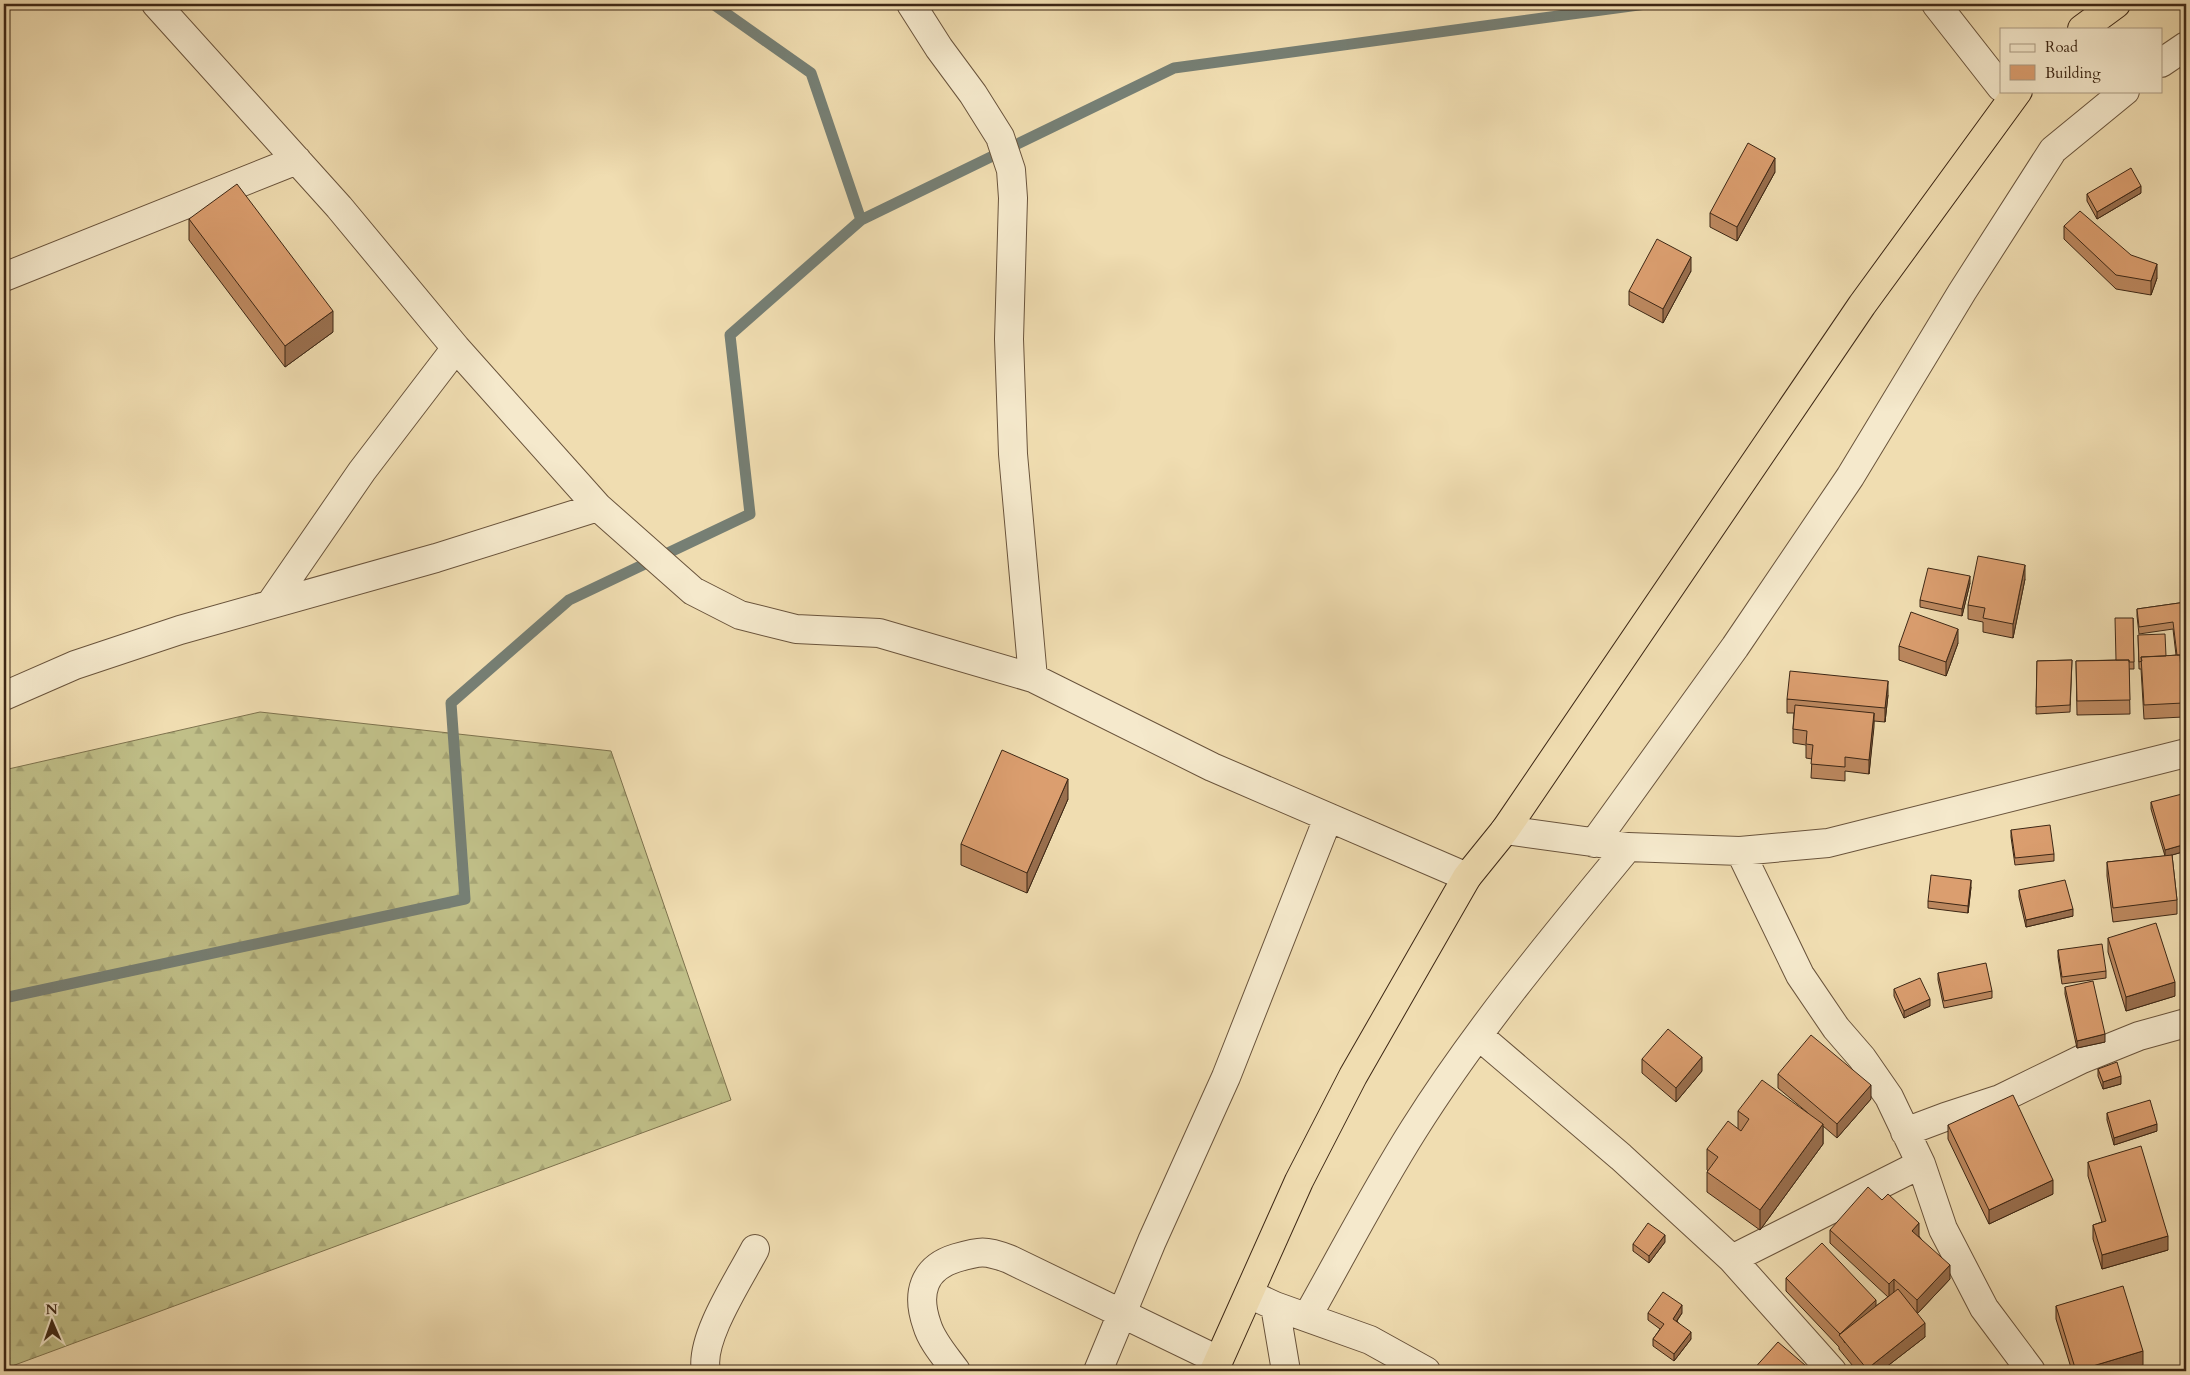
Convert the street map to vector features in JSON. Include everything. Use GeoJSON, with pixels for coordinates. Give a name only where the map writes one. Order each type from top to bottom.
{"type":"FeatureCollection","features":[{"type":"Feature","properties":{"kind":"highway"},"geometry":{"type":"LineString","coordinates":[[2083,28],[2116,4]]}},
{"type":"Feature","properties":{"kind":"highway"},"geometry":{"type":"LineString","coordinates":[[1216,1366],[1298,1181],[1353,1076],[1467,877],[1505,830],[1681,573],[1777,427],[2008,92]]}},
{"type":"Feature","properties":{"kind":"street"},"geometry":{"type":"LineString","coordinates":[[156,4],[339,207],[456,348],[598,508],[637,540],[692,591],[740,615],[796,629],[879,633],[1032,678],[1212,768],[1467,877]]}},
{"type":"Feature","properties":{"kind":"street"},"geometry":{"type":"LineString","coordinates":[[911,4],[1000,137],[1011,170],[1013,198],[1009,339],[1013,454],[1032,678]]}},
{"type":"Feature","properties":{"kind":"street"},"geometry":{"type":"LineString","coordinates":[[1936,4],[2000,82]]}},
{"type":"Feature","properties":{"kind":"street"},"geometry":{"type":"LineString","coordinates":[[2162,62],[2186,46]]}},
{"type":"Feature","properties":{"kind":"street"},"geometry":{"type":"LineString","coordinates":[[1594,842],[1735,647],[1844,486],[1962,292],[2053,150],[2124,92]]}},
{"type":"Feature","properties":{"kind":"street"},"geometry":{"type":"LineString","coordinates":[[4,277],[297,160]]}},
{"type":"Feature","properties":{"kind":"street"},"geometry":{"type":"LineString","coordinates":[[271,604],[362,471],[456,348]]}},
{"type":"Feature","properties":{"kind":"street"},"geometry":{"type":"LineString","coordinates":[[4,696],[75,665],[180,630],[436,558],[598,508]]}},
{"type":"Feature","properties":{"kind":"street"},"geometry":{"type":"LineString","coordinates":[[1505,830],[1628,846],[1740,851],[1828,843],[2186,753]]}},
{"type":"Feature","properties":{"kind":"street"},"geometry":{"type":"LineString","coordinates":[[1098,1371],[1121,1314],[1226,1077],[1328,818]]}},
{"type":"Feature","properties":{"kind":"street"},"geometry":{"type":"LineString","coordinates":[[1307,1317],[1414,1130],[1479,1036],[1546,947],[1628,846]]}},
{"type":"Feature","properties":{"kind":"street"},"geometry":{"type":"LineString","coordinates":[[1740,851],[1800,975],[1836,1028],[1862,1058],[1889,1098],[1921,1164],[1943,1228],[1984,1308],[2031,1371]]}},
{"type":"Feature","properties":{"kind":"street"},"geometry":{"type":"LineString","coordinates":[[1905,1132],[2000,1099],[2082,1059],[2139,1036],[2186,1023]]}},
{"type":"Feature","properties":{"kind":"street"},"geometry":{"type":"LineString","coordinates":[[1479,1036],[1621,1156],[1732,1258],[1832,1371]]}},
{"type":"Feature","properties":{"kind":"street"},"geometry":{"type":"LineString","coordinates":[[1732,1258],[1921,1164]]}},
{"type":"Feature","properties":{"kind":"street"},"geometry":{"type":"LineString","coordinates":[[706,1371],[706,1353],[713,1330],[755,1249]]}},
{"type":"Feature","properties":{"kind":"street"},"geometry":{"type":"LineString","coordinates":[[956,1371],[927,1326],[921,1296],[924,1283],[935,1268],[946,1261],[973,1253],[988,1252],[1008,1259],[1121,1314],[1216,1366]]}},
{"type":"Feature","properties":{"kind":"street"},"geometry":{"type":"LineString","coordinates":[[1249,1294],[1275,1306],[1370,1340],[1426,1371]]}},
{"type":"Feature","properties":{"kind":"street"},"geometry":{"type":"LineString","coordinates":[[1275,1306],[1286,1371]]}},
{"type":"Feature","properties":{"kind":"green space"},"geometry":{"type":"Polygon","coordinates":[[[260,712],[611,751],[731,1100],[4,1369],[4,770],[260,712]]]}},
{"type":"Feature","properties":{"kind":"building"},"geometry":{"type":"Polygon","coordinates":[[[1748,143],[1775,158],[1737,227],[1710,213],[1748,143]]]}},
{"type":"Feature","properties":{"kind":"building"},"geometry":{"type":"Polygon","coordinates":[[[2131,168],[2141,186],[2097,212],[2087,194],[2131,168]]]}},
{"type":"Feature","properties":{"kind":"building"},"geometry":{"type":"Polygon","coordinates":[[[237,184],[333,311],[285,346],[189,219],[237,184]]]}},
{"type":"Feature","properties":{"kind":"building"},"geometry":{"type":"Polygon","coordinates":[[[2080,211],[2131,255],[2157,264],[2151,281],[2116,275],[2064,226],[2080,211]]]}},
{"type":"Feature","properties":{"kind":"building"},"geometry":{"type":"Polygon","coordinates":[[[1657,239],[1691,257],[1663,309],[1629,291],[1657,239]]]}},
{"type":"Feature","properties":{"kind":"building"},"geometry":{"type":"Polygon","coordinates":[[[2186,272],[2186,291],[2181,290],[2186,272]]]}},
{"type":"Feature","properties":{"kind":"building"},"geometry":{"type":"Polygon","coordinates":[[[1978,556],[2025,565],[2013,624],[1983,618],[1985,608],[1968,605],[1978,556]]]}},
{"type":"Feature","properties":{"kind":"building"},"geometry":{"type":"Polygon","coordinates":[[[1928,568],[1970,576],[1962,609],[1920,600],[1928,568]]]}},
{"type":"Feature","properties":{"kind":"building"},"geometry":{"type":"Polygon","coordinates":[[[2186,602],[2186,655],[2180,656],[2177,655],[2173,622],[2139,627],[2137,609],[2186,602]]]}},
{"type":"Feature","properties":{"kind":"building"},"geometry":{"type":"Polygon","coordinates":[[[1911,612],[1958,629],[1946,662],[1899,646],[1911,612]]]}},
{"type":"Feature","properties":{"kind":"building"},"geometry":{"type":"Polygon","coordinates":[[[2115,618],[2133,618],[2134,662],[2116,660],[2115,618]]]}},
{"type":"Feature","properties":{"kind":"building"},"geometry":{"type":"Polygon","coordinates":[[[2165,634],[2166,656],[2141,657],[2142,661],[2139,662],[2138,635],[2165,634]]]}},
{"type":"Feature","properties":{"kind":"building"},"geometry":{"type":"Polygon","coordinates":[[[2180,655],[2183,703],[2144,705],[2141,657],[2180,655]]]}},
{"type":"Feature","properties":{"kind":"building"},"geometry":{"type":"Polygon","coordinates":[[[2072,660],[2070,705],[2036,707],[2037,661],[2072,660]]]}},
{"type":"Feature","properties":{"kind":"building"},"geometry":{"type":"Polygon","coordinates":[[[2129,660],[2130,700],[2077,701],[2076,661],[2129,660]]]}},
{"type":"Feature","properties":{"kind":"building"},"geometry":{"type":"Polygon","coordinates":[[[2186,661],[2186,698],[2181,662],[2186,661]]]}},
{"type":"Feature","properties":{"kind":"building"},"geometry":{"type":"Polygon","coordinates":[[[1790,671],[1888,681],[1885,708],[1787,699],[1790,671]]]}},
{"type":"Feature","properties":{"kind":"building"},"geometry":{"type":"Polygon","coordinates":[[[1795,705],[1874,713],[1869,760],[1845,757],[1845,767],[1811,764],[1813,745],[1806,744],[1807,731],[1793,729],[1795,705]]]}},
{"type":"Feature","properties":{"kind":"building"},"geometry":{"type":"Polygon","coordinates":[[[1002,750],[1068,779],[1027,873],[961,844],[1002,750]]]}},
{"type":"Feature","properties":{"kind":"building"},"geometry":{"type":"Polygon","coordinates":[[[2182,794],[2186,809],[2186,844],[2165,850],[2151,802],[2182,794]]]}},
{"type":"Feature","properties":{"kind":"building"},"geometry":{"type":"Polygon","coordinates":[[[2050,825],[2054,854],[2015,858],[2011,830],[2050,825]]]}},
{"type":"Feature","properties":{"kind":"building"},"geometry":{"type":"Polygon","coordinates":[[[2172,855],[2177,900],[2113,908],[2107,862],[2172,855]]]}},
{"type":"Feature","properties":{"kind":"building"},"geometry":{"type":"Polygon","coordinates":[[[1931,875],[1971,880],[1968,906],[1928,901],[1931,875]]]}},
{"type":"Feature","properties":{"kind":"building"},"geometry":{"type":"Polygon","coordinates":[[[2065,880],[2073,909],[2026,920],[2019,890],[2065,880]]]}},
{"type":"Feature","properties":{"kind":"building"},"geometry":{"type":"Polygon","coordinates":[[[2156,923],[2175,982],[2126,997],[2108,938],[2156,923]]]}},
{"type":"Feature","properties":{"kind":"building"},"geometry":{"type":"Polygon","coordinates":[[[2102,944],[2106,971],[2062,977],[2058,950],[2102,944]]]}},
{"type":"Feature","properties":{"kind":"building"},"geometry":{"type":"Polygon","coordinates":[[[1986,963],[1992,991],[1944,1001],[1938,973],[1986,963]]]}},
{"type":"Feature","properties":{"kind":"building"},"geometry":{"type":"Polygon","coordinates":[[[1920,978],[1930,999],[1904,1011],[1894,989],[1920,978]]]}},
{"type":"Feature","properties":{"kind":"building"},"geometry":{"type":"Polygon","coordinates":[[[2093,981],[2105,1034],[2077,1041],[2065,987],[2093,981]]]}},
{"type":"Feature","properties":{"kind":"building"},"geometry":{"type":"Polygon","coordinates":[[[1668,1029],[1702,1057],[1676,1088],[1642,1059],[1668,1029]]]}},
{"type":"Feature","properties":{"kind":"building"},"geometry":{"type":"Polygon","coordinates":[[[1811,1035],[1871,1085],[1837,1124],[1778,1074],[1811,1035]]]}},
{"type":"Feature","properties":{"kind":"building"},"geometry":{"type":"Polygon","coordinates":[[[2117,1062],[2121,1076],[2103,1082],[2098,1069],[2117,1062]]]}},
{"type":"Feature","properties":{"kind":"building"},"geometry":{"type":"Polygon","coordinates":[[[1762,1080],[1823,1124],[1760,1210],[1707,1172],[1718,1157],[1707,1149],[1728,1121],[1741,1131],[1749,1119],[1738,1111],[1762,1080]]]}},
{"type":"Feature","properties":{"kind":"building"},"geometry":{"type":"Polygon","coordinates":[[[2013,1095],[2053,1180],[1989,1210],[1948,1125],[2013,1095]]]}},
{"type":"Feature","properties":{"kind":"building"},"geometry":{"type":"Polygon","coordinates":[[[2150,1100],[2157,1124],[2114,1138],[2107,1113],[2150,1100]]]}},
{"type":"Feature","properties":{"kind":"building"},"geometry":{"type":"Polygon","coordinates":[[[2141,1146],[2168,1236],[2102,1255],[2093,1225],[2106,1221],[2088,1162],[2141,1146]]]}},
{"type":"Feature","properties":{"kind":"building"},"geometry":{"type":"Polygon","coordinates":[[[1868,1187],[1882,1200],[1888,1194],[1919,1223],[1912,1231],[1950,1265],[1917,1300],[1894,1279],[1889,1284],[1830,1230],[1868,1187]]]}},
{"type":"Feature","properties":{"kind":"building"},"geometry":{"type":"Polygon","coordinates":[[[1648,1223],[1665,1235],[1649,1256],[1633,1244],[1648,1223]]]}},
{"type":"Feature","properties":{"kind":"building"},"geometry":{"type":"Polygon","coordinates":[[[1822,1243],[1876,1300],[1840,1334],[1786,1278],[1822,1243]]]}},
{"type":"Feature","properties":{"kind":"building"},"geometry":{"type":"Polygon","coordinates":[[[2123,1286],[2143,1351],[2076,1371],[2056,1306],[2123,1286]]]}},
{"type":"Feature","properties":{"kind":"building"},"geometry":{"type":"Polygon","coordinates":[[[1898,1289],[1925,1323],[1867,1369],[1839,1335],[1898,1289]]]}},
{"type":"Feature","properties":{"kind":"building"},"geometry":{"type":"Polygon","coordinates":[[[1663,1292],[1682,1305],[1673,1319],[1691,1332],[1674,1354],[1653,1339],[1664,1324],[1648,1313],[1663,1292]]]}},
{"type":"Feature","properties":{"kind":"building"},"geometry":{"type":"Polygon","coordinates":[[[1778,1342],[1812,1371],[1752,1371],[1778,1342]]]}},
{"type":"Feature","properties":{"kind":"building"},"geometry":{"type":"Polygon","coordinates":[[[2004,1366],[2009,1371],[1998,1371],[2004,1366]]]}},
{"type":"Feature","properties":{"kind":"waterway"},"geometry":{"type":"LineString","coordinates":[[4,998],[465,899],[451,703],[569,600],[750,514],[730,335],[861,220],[811,73],[713,4]]}},
{"type":"Feature","properties":{"kind":"waterway"},"geometry":{"type":"LineString","coordinates":[[861,220],[1174,68],[1646,4]]}}]}
